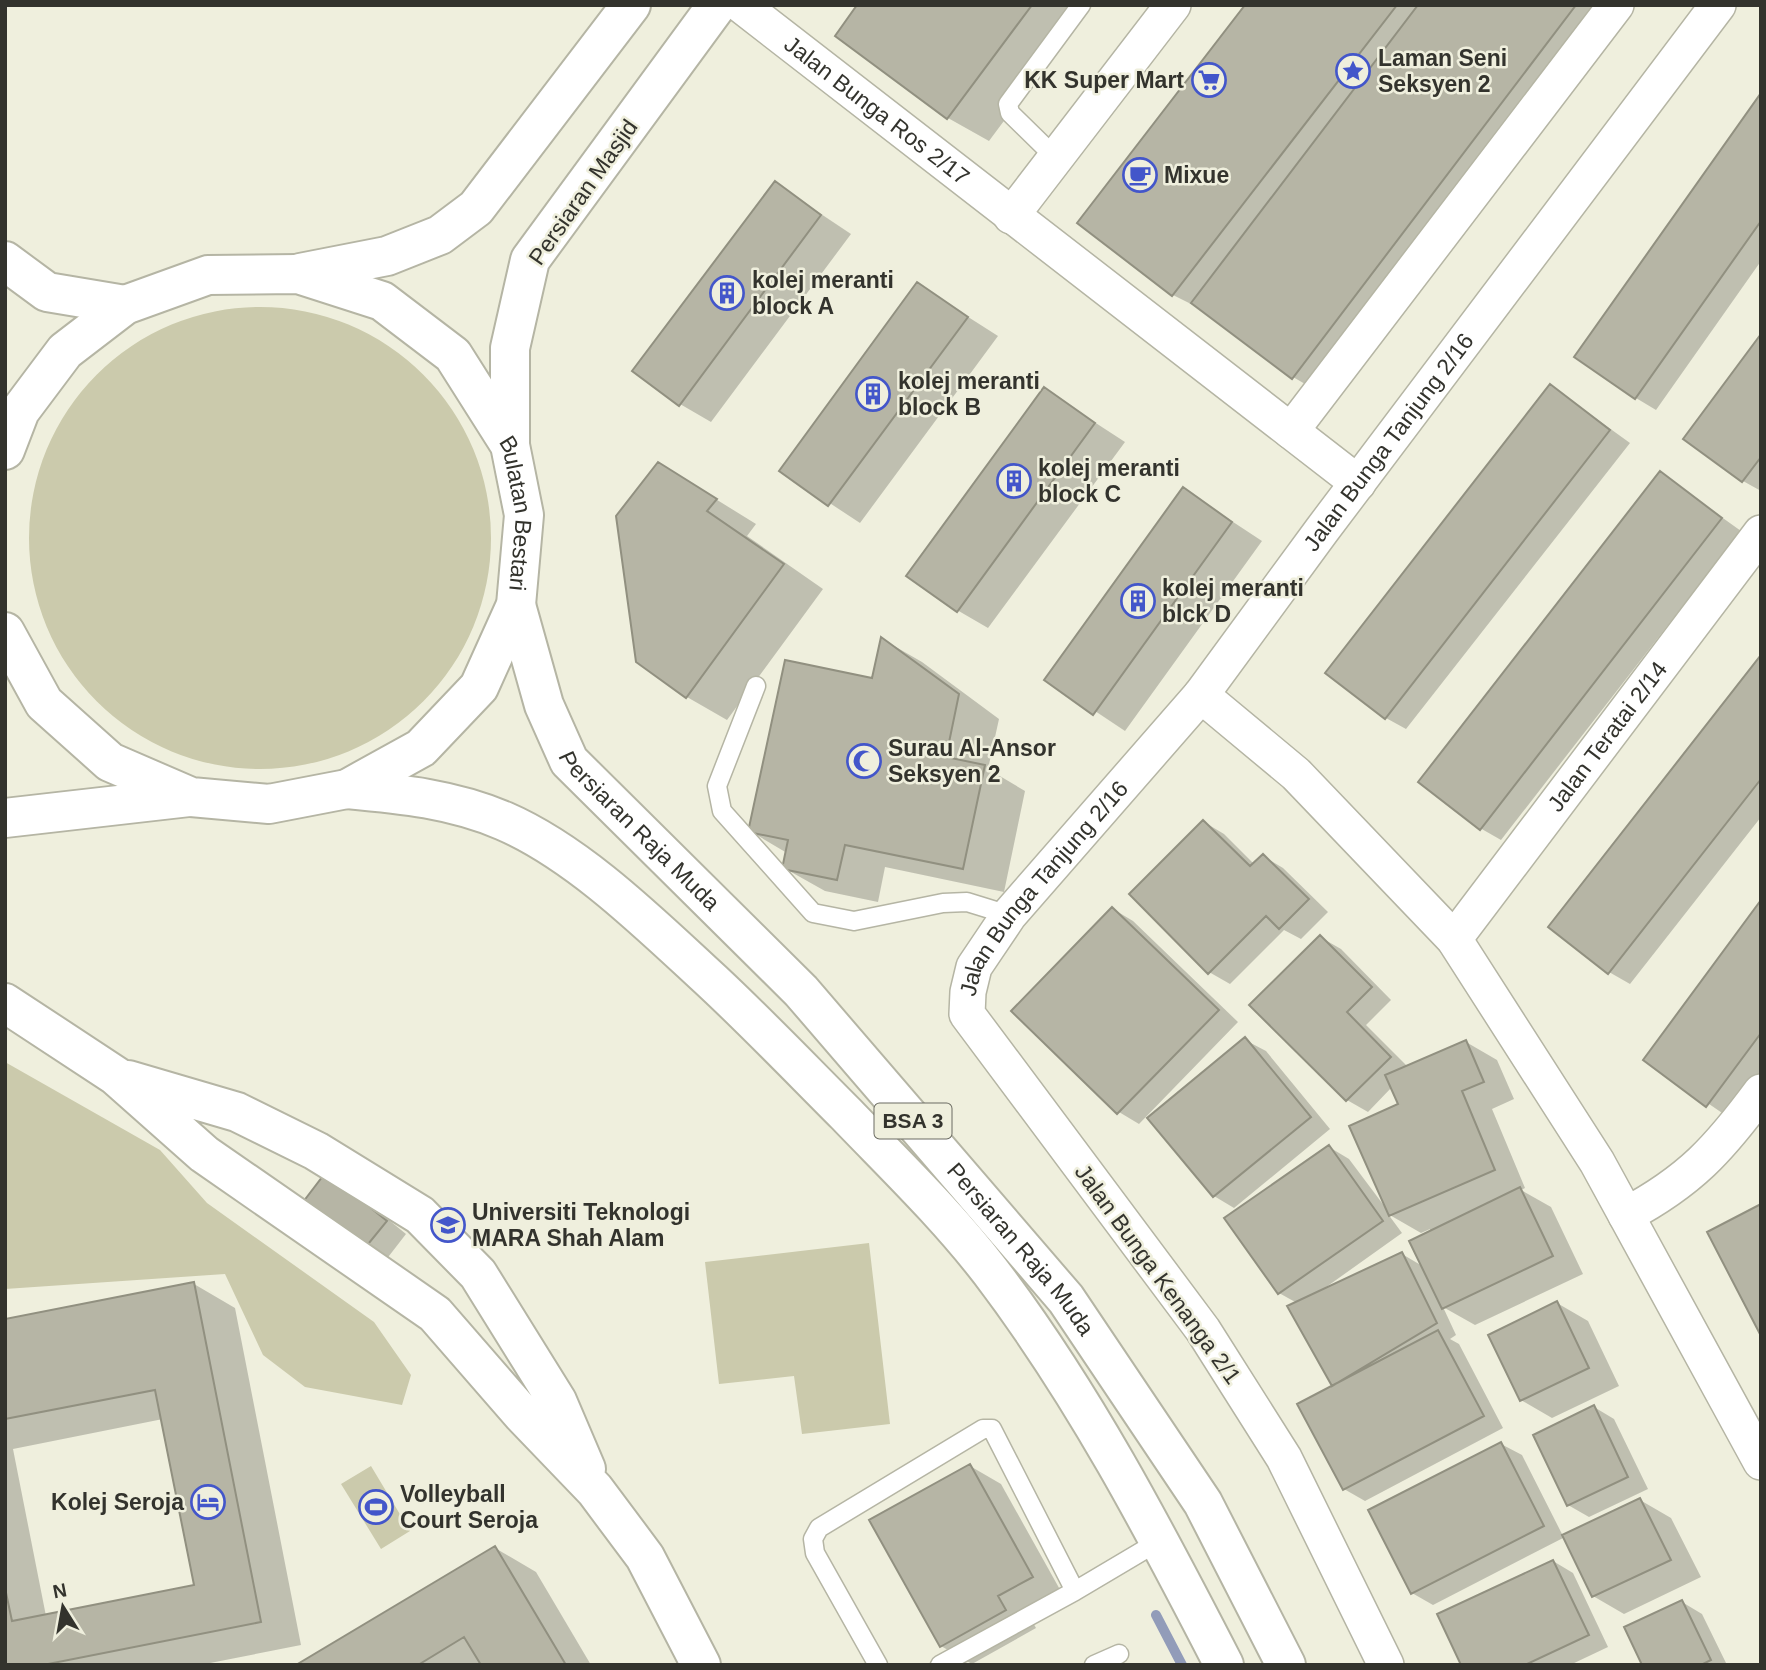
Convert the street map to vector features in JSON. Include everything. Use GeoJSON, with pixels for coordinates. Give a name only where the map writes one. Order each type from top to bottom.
{"type":"FeatureCollection","features":[{"type":"Feature","properties":{"kind":"main road"},"geometry":{"type":"LineString","coordinates":[[298,274],[387,256],[440,235],[476,208],[631,5]]}},
{"type":"Feature","properties":{"kind":"main road","name":"Persiaran Masjid"},"geometry":{"type":"LineString","coordinates":[[510,445],[510,348],[530,260],[717,5]]}},
{"type":"Feature","properties":{"kind":"main road"},"geometry":{"type":"LineString","coordinates":[[5,261],[47,292],[125,305]]}},
{"type":"Feature","properties":{"kind":"main road","name":"Bulatan Bestari"},"geometry":{"type":"LineString","coordinates":[[5,450],[20,411],[65,351],[125,305],[208,275],[298,274],[382,301],[453,355],[510,445],[524,516],[516,605],[479,687],[421,748],[347,789],[269,804],[191,797],[110,762],[44,703],[5,632]]}},
{"type":"Feature","properties":{"kind":"main road","name":"Persiaran Raja Muda"},"geometry":{"type":"LineString","coordinates":[[516,605],[544,705],[569,761],[801,991],[1066,1299],[1203,1503],[1286,1665]]}},
{"type":"Feature","properties":{"kind":"main road","name":"Persiaran Raja Muda"},"geometry":{"type":"LineString","coordinates":[[347,789],[430,798],[467,807],[508,823],[582,868],[689,960],[760,1026],[915,1184],[989,1269],[1058,1364],[1161,1540],[1224,1665]]}},
{"type":"Feature","properties":{"kind":"main road"},"geometry":{"type":"LineString","coordinates":[[5,818],[191,797]]}},
{"type":"Feature","properties":{"kind":"main road"},"geometry":{"type":"LineString","coordinates":[[5,1003],[116,1076],[204,1154],[435,1314],[522,1414],[595,1490],[645,1557],[701,1665]]}},
{"type":"Feature","properties":{"kind":"main road"},"geometry":{"type":"LineString","coordinates":[[116,1076],[237,1112],[316,1151],[420,1215],[478,1274],[557,1401],[595,1490]]}},
{"type":"Feature","properties":{"kind":"street","name":"Jalan Bunga Ros 2/17"},"geometry":{"type":"LineString","coordinates":[[741,5],[1358,483]]}},
{"type":"Feature","properties":{"kind":"street"},"geometry":{"type":"LineString","coordinates":[[1011,216],[1173,5]]}},
{"type":"Feature","properties":{"kind":"street"},"geometry":{"type":"LineString","coordinates":[[1291,431],[1616,5]]}},
{"type":"Feature","properties":{"kind":"street","name":"Jalan Bunga Tanjung 2/16"},"geometry":{"type":"LineString","coordinates":[[989,1044],[967,1014],[968,992],[974,967],[1009,915],[1201,695],[1718,5]]}},
{"type":"Feature","properties":{"kind":"street","name":"Jalan Teratai 2/14"},"geometry":{"type":"LineString","coordinates":[[1454,939],[1761,533]]}},
{"type":"Feature","properties":{"kind":"street"},"geometry":{"type":"LineString","coordinates":[[1201,695],[1296,774],[1454,939],[1597,1162],[1761,1462]]}},
{"type":"Feature","properties":{"kind":"street","name":"Jalan Bunga Kenanga 2/1"},"geometry":{"type":"LineString","coordinates":[[989,1044],[1203,1330],[1284,1458],[1386,1665]]}},
{"type":"Feature","properties":{"kind":"street"},"geometry":{"type":"LineString","coordinates":[[1626,1214],[1662,1196],[1720,1147],[1761,1092]]}},
{"type":"Feature","properties":{"kind":"lane"},"geometry":{"type":"LineString","coordinates":[[1056,158],[1010,113],[1008,104],[1081,5]]}},
{"type":"Feature","properties":{"kind":"lane"},"geometry":{"type":"LineString","coordinates":[[756,685],[717,786],[722,811],[813,913],[854,921],[943,903],[967,902],[1009,915]]}},
{"type":"Feature","properties":{"kind":"lane"},"geometry":{"type":"LineString","coordinates":[[878,1665],[815,1553],[813,1539],[819,1528],[983,1429],[992,1429],[1075,1591]]}},
{"type":"Feature","properties":{"kind":"lane"},"geometry":{"type":"LineString","coordinates":[[940,1665],[1161,1540]]}},
{"type":"Feature","properties":{"kind":"lane"},"geometry":{"type":"LineString","coordinates":[[1094,1665],[1119,1654]]}},
{"type":"Feature","properties":{"kind":"green space"},"geometry":{"type":"Polygon","coordinates":[[[260,307],[305,311],[369,334],[407,359],[439,391],[464,429],[481,471],[487,493],[491,538],[487,583],[464,647],[439,685],[407,717],[369,742],[327,759],[305,765],[260,769],[215,765],[151,742],[113,717],[81,685],[56,647],[39,605],[33,583],[29,538],[33,493],[56,429],[81,391],[113,359],[151,334],[193,317],[215,311],[260,307]]]}},
{"type":"Feature","properties":{"kind":"green space"},"geometry":{"type":"Polygon","coordinates":[[[5,1062],[160,1150],[207,1203],[374,1322],[411,1375],[402,1405],[305,1387],[263,1355],[225,1274],[5,1289],[5,1062]]]}},
{"type":"Feature","properties":{"kind":"green space"},"geometry":{"type":"Polygon","coordinates":[[[869,1243],[890,1424],[802,1434],[794,1376],[719,1384],[705,1262],[869,1243]]]}},
{"type":"Feature","properties":{"kind":"green space","name":"Volleyball Court Seroja"},"geometry":{"type":"Polygon","coordinates":[[[371,1466],[410,1531],[381,1549],[341,1484],[371,1466]]]}},
{"type":"Feature","properties":{"kind":"building"},"geometry":{"type":"Polygon","coordinates":[[[857,5],[1032,5],[947,119],[835,36],[857,5]]]}},
{"type":"Feature","properties":{"kind":"building"},"geometry":{"type":"Polygon","coordinates":[[[1245,5],[1397,5],[1172,296],[1077,223],[1245,5]]]}},
{"type":"Feature","properties":{"kind":"building"},"geometry":{"type":"Polygon","coordinates":[[[1418,5],[1576,5],[1292,379],[1191,303],[1418,5]]]}},
{"type":"Feature","properties":{"kind":"building"},"geometry":{"type":"Polygon","coordinates":[[[1761,93],[1761,221],[1635,399],[1574,357],[1761,93]]]}},
{"type":"Feature","properties":{"kind":"building","name":"kolej meranti block A"},"geometry":{"type":"Polygon","coordinates":[[[775,181],[821,215],[679,406],[632,371],[775,181]]]}},
{"type":"Feature","properties":{"kind":"building","name":"kolej meranti block B"},"geometry":{"type":"Polygon","coordinates":[[[917,282],[968,317],[828,506],[779,471],[917,282]]]}},
{"type":"Feature","properties":{"kind":"building"},"geometry":{"type":"Polygon","coordinates":[[[1761,334],[1761,457],[1742,482],[1683,439],[1761,334]]]}},
{"type":"Feature","properties":{"kind":"building"},"geometry":{"type":"Polygon","coordinates":[[[1550,384],[1610,430],[1385,719],[1325,673],[1550,384]]]}},
{"type":"Feature","properties":{"kind":"building","name":"kolej meranti block C"},"geometry":{"type":"Polygon","coordinates":[[[1044,387],[1095,423],[957,612],[906,576],[1044,387]]]}},
{"type":"Feature","properties":{"kind":"building"},"geometry":{"type":"Polygon","coordinates":[[[658,462],[717,499],[707,511],[784,564],[686,698],[636,662],[616,516],[658,462]]]}},
{"type":"Feature","properties":{"kind":"building"},"geometry":{"type":"Polygon","coordinates":[[[1660,471],[1722,518],[1480,830],[1418,782],[1660,471]]]}},
{"type":"Feature","properties":{"kind":"building","name":"kolej meranti blck D"},"geometry":{"type":"Polygon","coordinates":[[[1183,487],[1232,522],[1093,715],[1044,680],[1183,487]]]}},
{"type":"Feature","properties":{"kind":"building","name":"Surau Al-Ansor Seksyen 2"},"geometry":{"type":"Polygon","coordinates":[[[881,637],[959,694],[946,757],[985,765],[963,869],[845,845],[837,880],[782,869],[788,840],[748,832],[785,660],[872,678],[881,637]]]}},
{"type":"Feature","properties":{"kind":"building"},"geometry":{"type":"Polygon","coordinates":[[[1761,655],[1761,779],[1608,974],[1548,927],[1761,655]]]}},
{"type":"Feature","properties":{"kind":"building"},"geometry":{"type":"Polygon","coordinates":[[[1203,820],[1250,866],[1263,854],[1309,899],[1279,929],[1266,916],[1208,974],[1129,894],[1203,820]]]}},
{"type":"Feature","properties":{"kind":"building"},"geometry":{"type":"Polygon","coordinates":[[[1761,900],[1761,1033],[1706,1107],[1643,1060],[1761,900]]]}},
{"type":"Feature","properties":{"kind":"building"},"geometry":{"type":"Polygon","coordinates":[[[1112,907],[1219,1010],[1117,1114],[1011,1011],[1112,907]]]}},
{"type":"Feature","properties":{"kind":"building"},"geometry":{"type":"Polygon","coordinates":[[[1320,935],[1372,987],[1347,1012],[1391,1057],[1346,1101],[1249,1005],[1320,935]]]}},
{"type":"Feature","properties":{"kind":"building"},"geometry":{"type":"Polygon","coordinates":[[[1245,1037],[1311,1117],[1213,1197],[1147,1118],[1245,1037]]]}},
{"type":"Feature","properties":{"kind":"building"},"geometry":{"type":"Polygon","coordinates":[[[1466,1040],[1484,1082],[1462,1091],[1495,1170],[1389,1216],[1349,1126],[1398,1104],[1385,1075],[1466,1040]]]}},
{"type":"Feature","properties":{"kind":"building"},"geometry":{"type":"Polygon","coordinates":[[[1329,1145],[1383,1221],[1278,1294],[1224,1218],[1329,1145]]]}},
{"type":"Feature","properties":{"kind":"building"},"geometry":{"type":"Polygon","coordinates":[[[326,1172],[387,1221],[360,1254],[300,1206],[326,1172]]]}},
{"type":"Feature","properties":{"kind":"building"},"geometry":{"type":"Polygon","coordinates":[[[1520,1187],[1553,1256],[1442,1309],[1409,1241],[1520,1187]]]}},
{"type":"Feature","properties":{"kind":"building"},"geometry":{"type":"Polygon","coordinates":[[[1761,1204],[1761,1336],[1707,1232],[1761,1204]]]}},
{"type":"Feature","properties":{"kind":"building"},"geometry":{"type":"Polygon","coordinates":[[[1402,1252],[1437,1323],[1332,1386],[1287,1306],[1402,1252]]]}},
{"type":"Feature","properties":{"kind":"building","name":"Kolej Seroja"},"geometry":{"type":"Polygon","coordinates":[[[194,1282],[261,1622],[43,1665],[5,1665],[5,1588],[12,1621],[194,1585],[155,1390],[5,1419],[5,1319],[194,1282]]]}},
{"type":"Feature","properties":{"kind":"building"},"geometry":{"type":"Polygon","coordinates":[[[1557,1301],[1589,1368],[1520,1401],[1488,1335],[1557,1301]]]}},
{"type":"Feature","properties":{"kind":"building"},"geometry":{"type":"Polygon","coordinates":[[[1438,1330],[1484,1416],[1343,1490],[1297,1404],[1438,1330]]]}},
{"type":"Feature","properties":{"kind":"building"},"geometry":{"type":"Polygon","coordinates":[[[1594,1405],[1628,1477],[1567,1506],[1533,1435],[1594,1405]]]}},
{"type":"Feature","properties":{"kind":"building"},"geometry":{"type":"Polygon","coordinates":[[[1501,1442],[1544,1526],[1411,1594],[1368,1510],[1501,1442]]]}},
{"type":"Feature","properties":{"kind":"building"},"geometry":{"type":"Polygon","coordinates":[[[970,1464],[1033,1577],[998,1596],[1006,1610],[940,1647],[869,1520],[970,1464]]]}},
{"type":"Feature","properties":{"kind":"building"},"geometry":{"type":"Polygon","coordinates":[[[1640,1498],[1671,1560],[1592,1597],[1562,1535],[1640,1498]]]}},
{"type":"Feature","properties":{"kind":"building"},"geometry":{"type":"Polygon","coordinates":[[[495,1546],[566,1665],[481,1665],[464,1637],[418,1665],[296,1665],[495,1546]]]}},
{"type":"Feature","properties":{"kind":"building"},"geometry":{"type":"Polygon","coordinates":[[[1553,1560],[1589,1635],[1525,1665],[1461,1665],[1437,1614],[1553,1560]]]}},
{"type":"Feature","properties":{"kind":"building"},"geometry":{"type":"Polygon","coordinates":[[[1682,1600],[1711,1660],[1701,1665],[1642,1665],[1624,1627],[1682,1600]]]}},
{"type":"Feature","properties":{"kind":"waterway"},"geometry":{"type":"LineString","coordinates":[[1156,1615],[1182,1665]]}},
{"type":"Feature","properties":{"kind":"place","name":"Laman Seni Seksyen 2"},"geometry":{"type":"Point","coordinates":[1353,71]}},
{"type":"Feature","properties":{"kind":"place","name":"KK Super Mart"},"geometry":{"type":"Point","coordinates":[1209,80]}},
{"type":"Feature","properties":{"kind":"place","name":"Mixue"},"geometry":{"type":"Point","coordinates":[1140,175]}},
{"type":"Feature","properties":{"kind":"place","name":"kolej meranti block A"},"geometry":{"type":"Point","coordinates":[727,293]}},
{"type":"Feature","properties":{"kind":"place","name":"kolej meranti block B"},"geometry":{"type":"Point","coordinates":[873,394]}},
{"type":"Feature","properties":{"kind":"place","name":"kolej meranti block C"},"geometry":{"type":"Point","coordinates":[1014,481]}},
{"type":"Feature","properties":{"kind":"place","name":"kolej meranti blck D"},"geometry":{"type":"Point","coordinates":[1138,601]}},
{"type":"Feature","properties":{"kind":"place","name":"Surau Al-Ansor Seksyen 2"},"geometry":{"type":"Point","coordinates":[864,761]}},
{"type":"Feature","properties":{"kind":"place","name":"Universiti Teknologi MARA Shah Alam"},"geometry":{"type":"Point","coordinates":[448,1225]}},
{"type":"Feature","properties":{"kind":"place","name":"Kolej Seroja"},"geometry":{"type":"Point","coordinates":[208,1502]}},
{"type":"Feature","properties":{"kind":"place","name":"Volleyball Court Seroja"},"geometry":{"type":"Point","coordinates":[376,1507]}}]}
